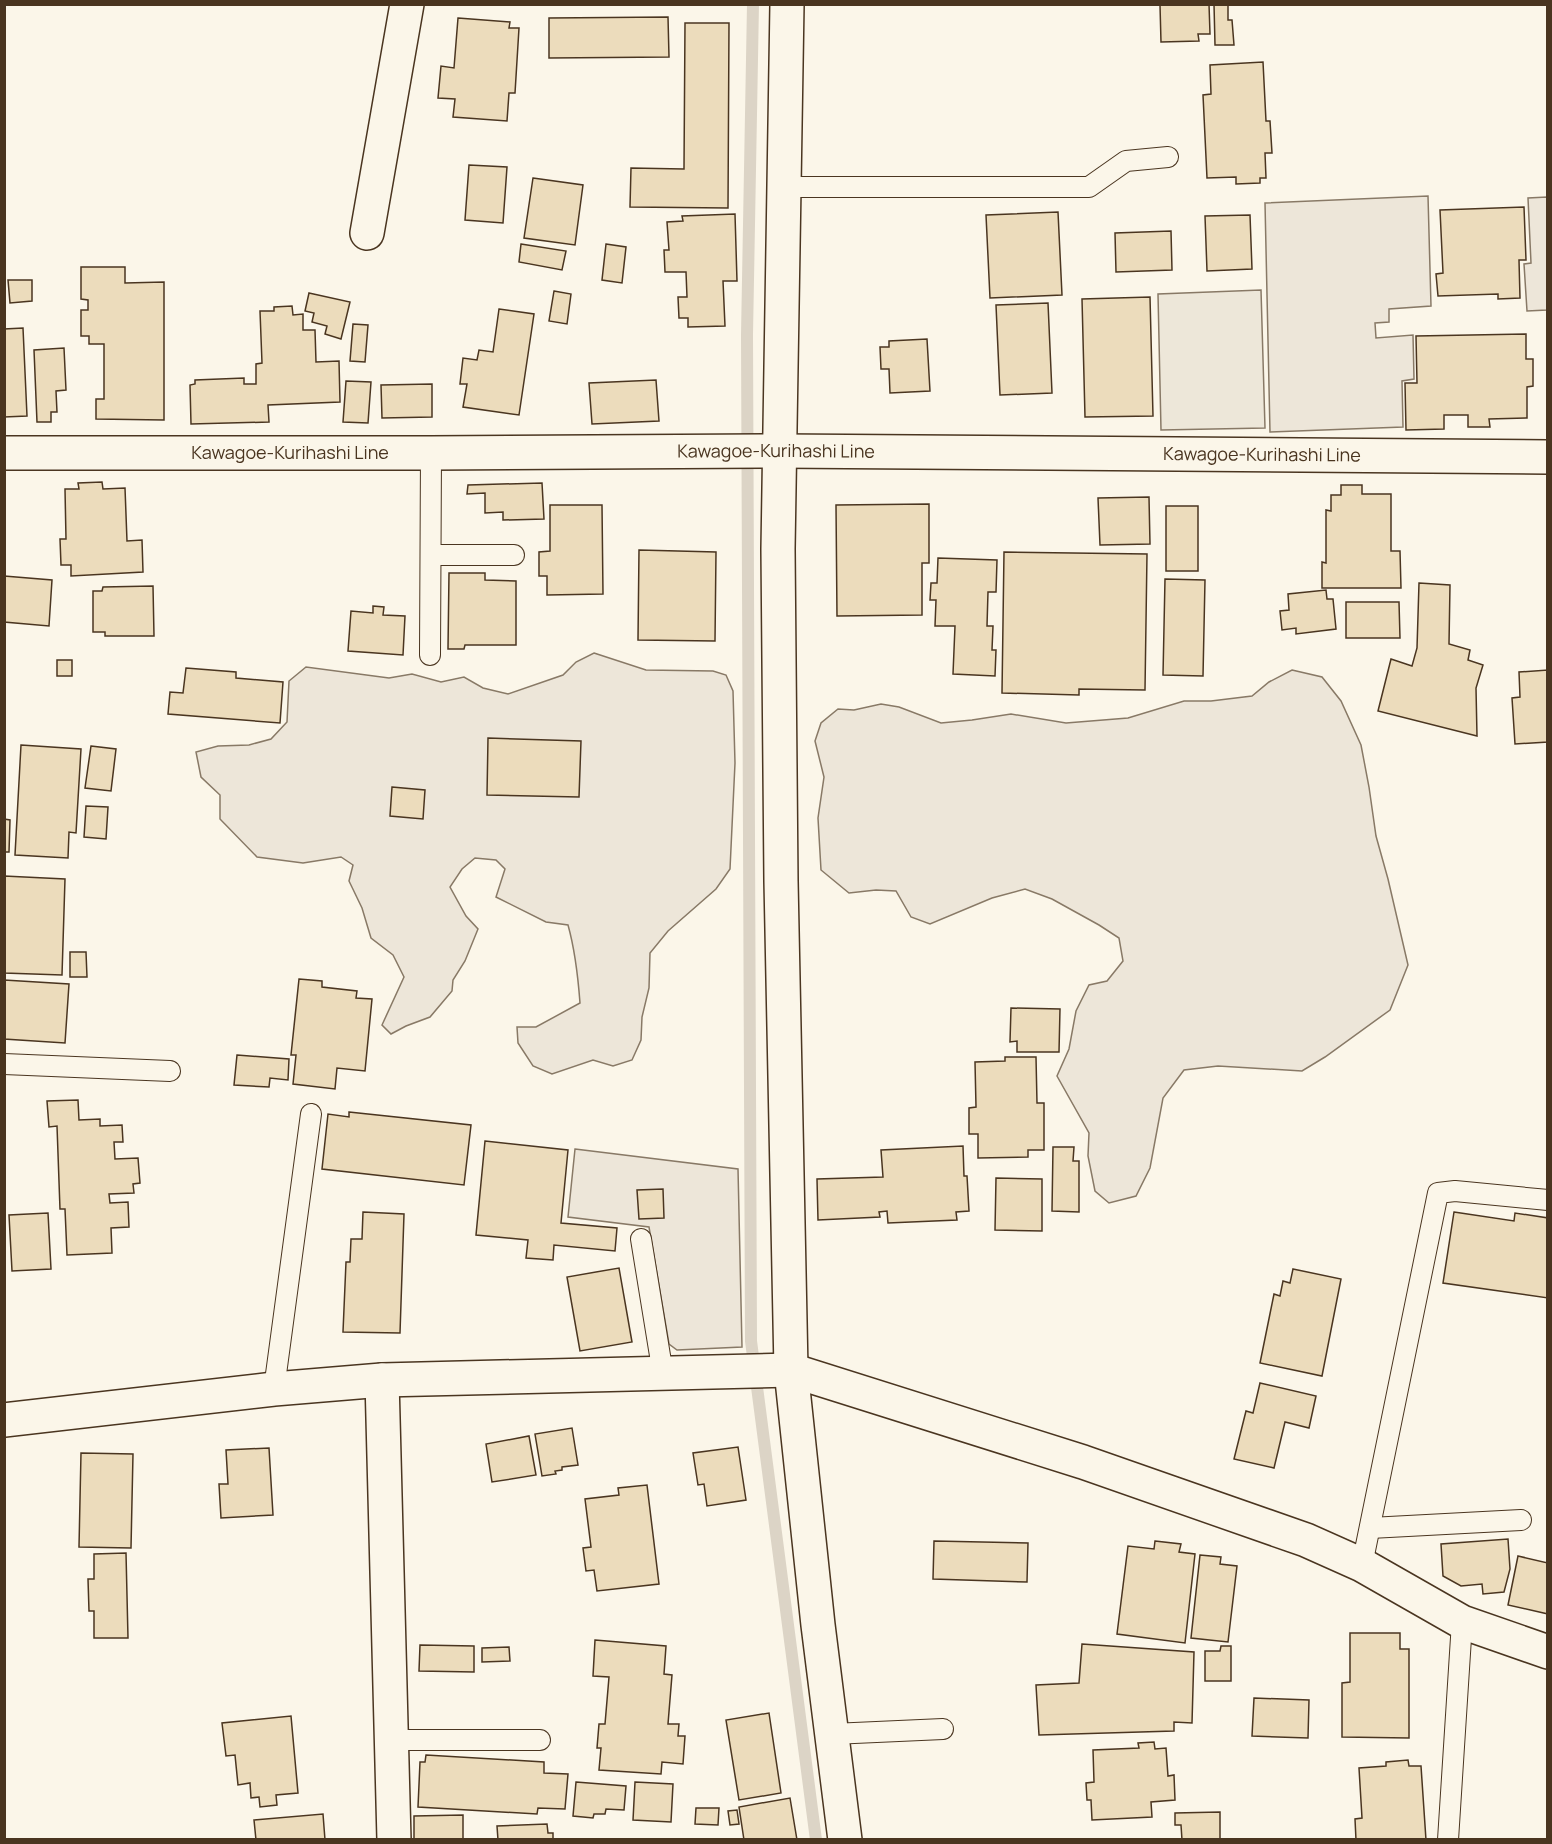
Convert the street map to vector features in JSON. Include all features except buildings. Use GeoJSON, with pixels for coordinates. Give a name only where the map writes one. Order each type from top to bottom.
{"type":"FeatureCollection","features":[{"type":"Feature","properties":{"kind":"street"},"geometry":{"type":"LineString","coordinates":[[367,233],[407,4]]}},
{"type":"Feature","properties":{"kind":"street"},"geometry":{"type":"LineString","coordinates":[[787,4],[778,549],[781,881],[791,1370],[818,1625],[845,1839]]}},
{"type":"Feature","properties":{"kind":"street","name":"Kawagoe-Kurihashi Line"},"geometry":{"type":"LineString","coordinates":[[4,453],[779,451],[1548,457]]}},
{"type":"Feature","properties":{"kind":"street"},"geometry":{"type":"LineString","coordinates":[[4,1420],[274,1389],[382,1380],[791,1370],[1083,1462],[1306,1540],[1362,1565],[1462,1622],[1548,1652]]}},
{"type":"Feature","properties":{"kind":"street"},"geometry":{"type":"LineString","coordinates":[[382,1380],[394,1839]]}},
{"type":"Feature","properties":{"kind":"lane"},"geometry":{"type":"LineString","coordinates":[[785,187],[1089,188],[1126,161],[1168,157]]}},
{"type":"Feature","properties":{"kind":"lane"},"geometry":{"type":"LineString","coordinates":[[430,655],[431,453]]}},
{"type":"Feature","properties":{"kind":"lane"},"geometry":{"type":"LineString","coordinates":[[431,555],[514,555]]}},
{"type":"Feature","properties":{"kind":"lane"},"geometry":{"type":"LineString","coordinates":[[4,1064],[170,1071]]}},
{"type":"Feature","properties":{"kind":"lane"},"geometry":{"type":"LineString","coordinates":[[274,1389],[311,1114]]}},
{"type":"Feature","properties":{"kind":"lane"},"geometry":{"type":"LineString","coordinates":[[1362,1565],[1438,1193],[1455,1191],[1548,1200]]}},
{"type":"Feature","properties":{"kind":"lane"},"geometry":{"type":"LineString","coordinates":[[641,1239],[663,1374]]}},
{"type":"Feature","properties":{"kind":"lane"},"geometry":{"type":"LineString","coordinates":[[1370,1528],[1521,1520]]}},
{"type":"Feature","properties":{"kind":"lane"},"geometry":{"type":"LineString","coordinates":[[1448,1839],[1462,1622]]}},
{"type":"Feature","properties":{"kind":"lane"},"geometry":{"type":"LineString","coordinates":[[832,1734],[943,1729]]}},
{"type":"Feature","properties":{"kind":"lane"},"geometry":{"type":"LineString","coordinates":[[392,1740],[540,1740]]}},
{"type":"Feature","properties":{"kind":"shaded area"},"geometry":{"type":"Polygon","coordinates":[[[1428,196],[1431,306],[1389,309],[1389,322],[1375,323],[1376,338],[1413,335],[1414,379],[1402,381],[1403,427],[1270,432],[1265,203],[1428,196]]]}},
{"type":"Feature","properties":{"kind":"shaded area"},"geometry":{"type":"Polygon","coordinates":[[[1547,197],[1547,310],[1527,311],[1524,264],[1531,263],[1528,198],[1547,197]]]}},
{"type":"Feature","properties":{"kind":"shaded area"},"geometry":{"type":"Polygon","coordinates":[[[1261,290],[1265,428],[1161,430],[1158,294],[1261,290]]]}},
{"type":"Feature","properties":{"kind":"shaded area"},"geometry":{"type":"Polygon","coordinates":[[[594,653],[646,670],[713,671],[726,675],[733,691],[735,763],[730,869],[716,889],[668,931],[650,953],[649,988],[642,1017],[641,1040],[632,1060],[613,1066],[593,1060],[552,1074],[533,1066],[518,1043],[517,1027],[536,1027],[580,1003],[574,954],[568,925],[546,922],[496,897],[505,869],[496,860],[475,858],[462,869],[450,887],[466,916],[478,929],[465,961],[453,980],[452,991],[430,1017],[391,1034],[382,1025],[404,977],[393,955],[371,938],[362,908],[349,881],[353,865],[341,857],[303,863],[257,857],[220,819],[220,795],[201,777],[196,752],[218,746],[249,745],[271,739],[287,722],[289,681],[306,667],[389,678],[412,674],[441,682],[464,677],[483,688],[508,694],[563,675],[576,662],[594,653]]]}},
{"type":"Feature","properties":{"kind":"shaded area"},"geometry":{"type":"Polygon","coordinates":[[[1292,670],[1322,677],[1341,701],[1361,745],[1376,836],[1408,965],[1390,1010],[1302,1071],[1218,1066],[1184,1070],[1163,1098],[1150,1168],[1136,1196],[1109,1203],[1095,1191],[1088,1156],[1089,1133],[1057,1076],[1069,1049],[1076,1011],[1089,985],[1107,981],[1123,961],[1119,938],[1052,899],[1025,889],[992,898],[930,924],[911,917],[896,891],[876,890],[849,893],[821,870],[818,818],[824,777],[815,741],[821,723],[838,709],[854,710],[881,704],[899,707],[941,723],[1011,714],[1066,723],[1128,718],[1184,701],[1211,701],[1252,696],[1269,682],[1292,670]]]}},
{"type":"Feature","properties":{"kind":"shaded area"},"geometry":{"type":"Polygon","coordinates":[[[575,1149],[738,1169],[742,1347],[677,1350],[669,1344],[649,1227],[568,1217],[575,1149]]]}},
{"type":"Feature","properties":{"kind":"waterway"},"geometry":{"type":"LineString","coordinates":[[753,4],[747,335],[751,1341],[816,1840]]}}]}
